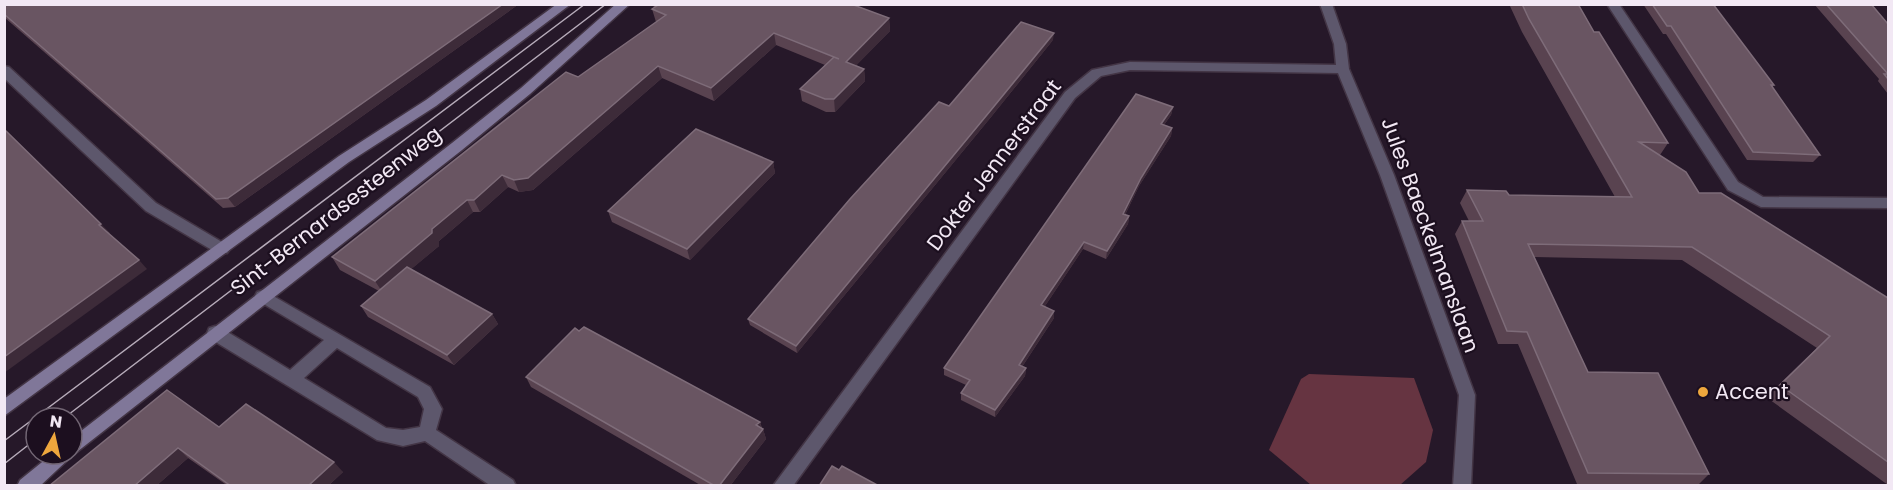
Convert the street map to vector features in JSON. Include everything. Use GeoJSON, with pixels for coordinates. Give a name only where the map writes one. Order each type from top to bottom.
{"type":"FeatureCollection","features":[{"type":"Feature","properties":{"kind":"main road","name":"Sint-Bernardsesteenweg"},"geometry":{"type":"LineString","coordinates":[[4,409],[344,159],[432,103],[565,4]]}},
{"type":"Feature","properties":{"kind":"main road","name":"Sint-Bernardsesteenweg"},"geometry":{"type":"LineString","coordinates":[[84,438],[215,333],[512,102],[624,4]]}},
{"type":"Feature","properties":{"kind":"main road"},"geometry":{"type":"LineString","coordinates":[[26,486],[50,466]]}},
{"type":"Feature","properties":{"kind":"street","name":"Jules Baeckelmanslaan"},"geometry":{"type":"LineString","coordinates":[[1326,4],[1340,44],[1343,68],[1387,175],[1467,395],[1462,486]]}},
{"type":"Feature","properties":{"kind":"street"},"geometry":{"type":"LineString","coordinates":[[1613,4],[1733,186],[1761,202],[1888,203]]}},
{"type":"Feature","properties":{"kind":"street","name":"Dokter Jennerstraat"},"geometry":{"type":"LineString","coordinates":[[782,486],[1070,95],[1097,73],[1130,66],[1169,65],[1343,68]]}},
{"type":"Feature","properties":{"kind":"street"},"geometry":{"type":"LineString","coordinates":[[4,69],[151,207],[222,249]]}},
{"type":"Feature","properties":{"kind":"street"},"geometry":{"type":"LineString","coordinates":[[263,296],[424,392],[433,410],[427,433]]}},
{"type":"Feature","properties":{"kind":"street"},"geometry":{"type":"LineString","coordinates":[[215,333],[383,435],[403,438],[427,433],[507,486]]}},
{"type":"Feature","properties":{"kind":"street"},"geometry":{"type":"LineString","coordinates":[[291,380],[336,339]]}},
{"type":"Feature","properties":{"kind":"shaded area"},"geometry":{"type":"Polygon","coordinates":[[[1309,374],[1414,378],[1433,430],[1426,462],[1400,485],[1311,485],[1269,450],[1301,379],[1309,374]]]}},
{"type":"Feature","properties":{"kind":"building"},"geometry":{"type":"Polygon","coordinates":[[[4,4],[503,4],[228,198],[216,199],[4,14],[4,4]]]}},
{"type":"Feature","properties":{"kind":"building"},"geometry":{"type":"Polygon","coordinates":[[[656,4],[851,4],[889,18],[846,62],[864,69],[834,99],[825,99],[800,89],[834,57],[774,33],[711,88],[658,66],[528,178],[514,180],[502,175],[474,200],[467,200],[432,229],[432,233],[375,281],[332,257],[566,72],[578,77],[666,15],[652,9],[658,5],[656,4]]]}},
{"type":"Feature","properties":{"kind":"building"},"geometry":{"type":"Polygon","coordinates":[[[1522,4],[1578,4],[1594,32],[1599,32],[1668,143],[1639,142],[1686,172],[1699,193],[1721,193],[1888,298],[1888,462],[1780,385],[1830,336],[1692,247],[1528,244],[1588,372],[1658,373],[1709,474],[1588,473],[1527,332],[1507,331],[1462,221],[1483,221],[1467,190],[1506,191],[1509,195],[1632,197],[1522,4]]]}},
{"type":"Feature","properties":{"kind":"building"},"geometry":{"type":"Polygon","coordinates":[[[1652,4],[1713,4],[1774,85],[1771,85],[1820,155],[1753,152],[1671,26],[1667,26],[1652,4]]]}},
{"type":"Feature","properties":{"kind":"building"},"geometry":{"type":"Polygon","coordinates":[[[1826,4],[1871,4],[1888,24],[1888,74],[1826,4]]]}},
{"type":"Feature","properties":{"kind":"building"},"geometry":{"type":"Polygon","coordinates":[[[1021,22],[1054,33],[796,346],[748,319],[850,199],[939,102],[949,106],[1021,22]]]}},
{"type":"Feature","properties":{"kind":"building"},"geometry":{"type":"Polygon","coordinates":[[[1136,94],[1173,107],[1161,124],[1172,128],[1141,178],[1123,214],[1129,216],[1107,251],[1084,242],[1041,305],[1054,311],[1019,365],[1026,368],[995,410],[961,393],[970,380],[944,368],[1136,94]]]}},
{"type":"Feature","properties":{"kind":"building"},"geometry":{"type":"Polygon","coordinates":[[[4,129],[101,224],[99,225],[139,260],[4,357],[4,129]]]}},
{"type":"Feature","properties":{"kind":"building"},"geometry":{"type":"Polygon","coordinates":[[[696,129],[773,162],[687,249],[608,211],[696,129]]]}},
{"type":"Feature","properties":{"kind":"building"},"geometry":{"type":"Polygon","coordinates":[[[407,267],[492,314],[447,355],[361,306],[407,267]]]}},
{"type":"Feature","properties":{"kind":"building"},"geometry":{"type":"Polygon","coordinates":[[[584,327],[760,422],[756,425],[763,429],[719,486],[715,486],[526,377],[575,328],[579,331],[584,327]]]}},
{"type":"Feature","properties":{"kind":"building"},"geometry":{"type":"Polygon","coordinates":[[[167,390],[219,427],[246,404],[334,462],[308,486],[231,486],[178,448],[134,486],[49,486],[74,466],[84,466],[84,458],[167,390]]]}},
{"type":"Feature","properties":{"kind":"building"},"geometry":{"type":"Polygon","coordinates":[[[832,466],[839,470],[842,466],[879,486],[819,486],[832,466]]]}},
{"type":"Feature","properties":{"kind":"tram line"},"geometry":{"type":"LineString","coordinates":[[4,441],[585,4]]}},
{"type":"Feature","properties":{"kind":"tram line"},"geometry":{"type":"LineString","coordinates":[[80,406],[606,4]]}},
{"type":"Feature","properties":{"kind":"tram line"},"geometry":{"type":"LineString","coordinates":[[4,464],[24,448]]}},
{"type":"Feature","properties":{"kind":"place","name":"Accent"},"geometry":{"type":"Point","coordinates":[1703,392]}}]}
